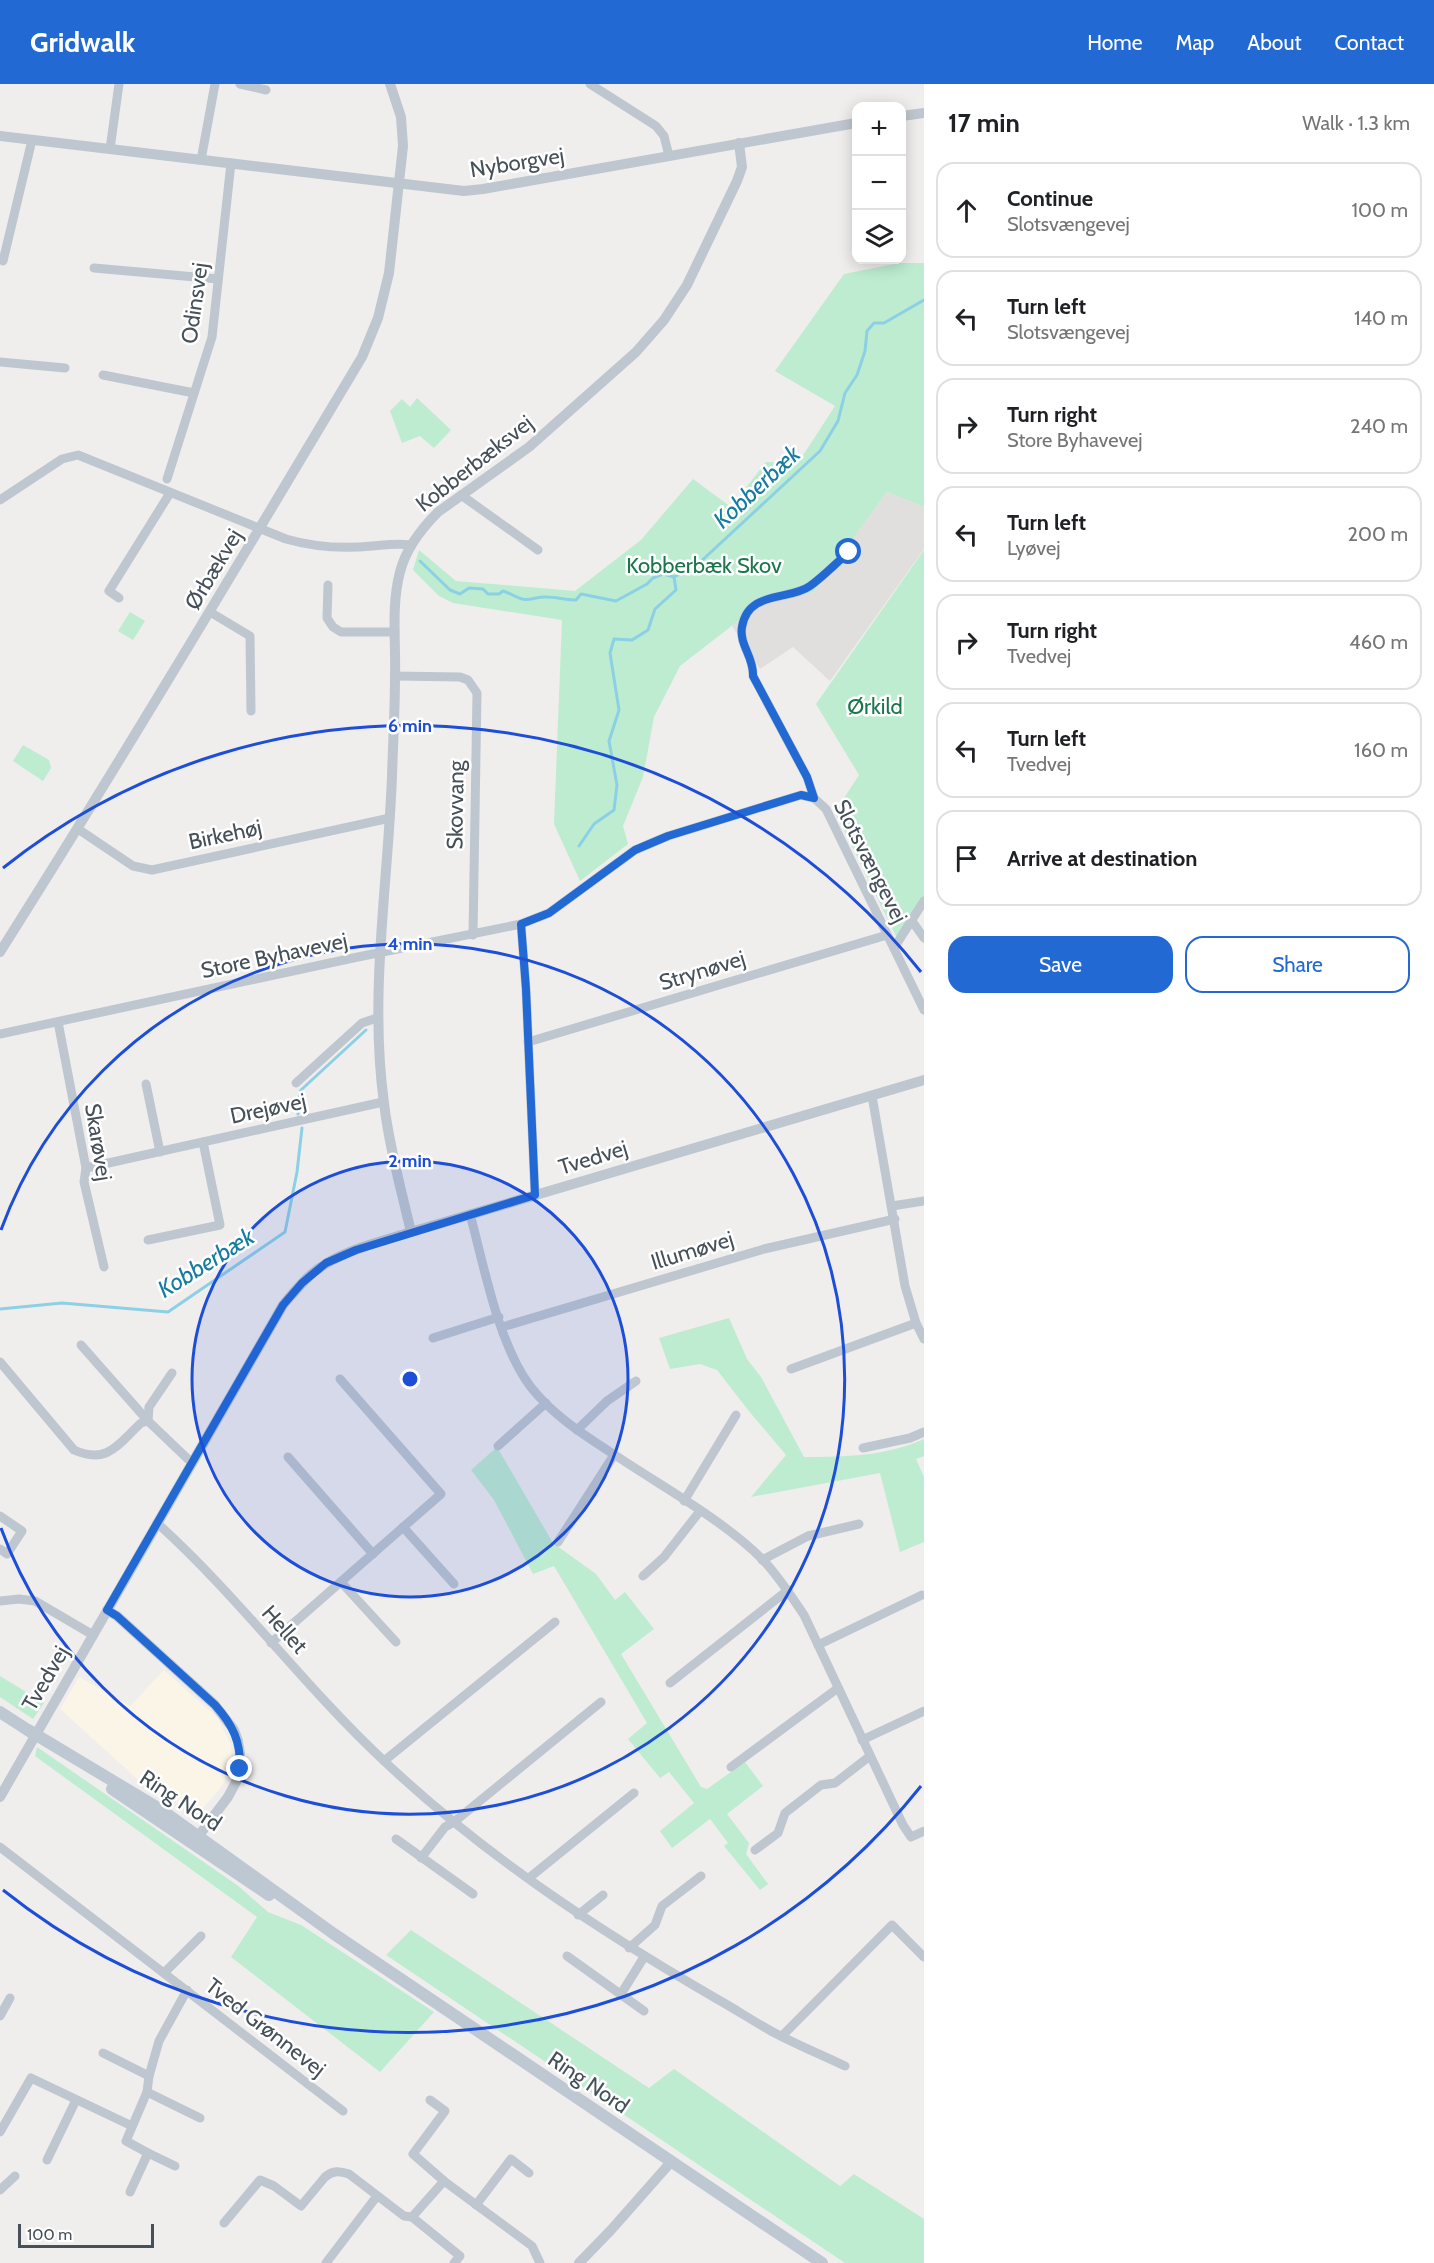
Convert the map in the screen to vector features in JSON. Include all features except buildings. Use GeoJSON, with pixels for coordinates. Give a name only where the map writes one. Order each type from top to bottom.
{"type":"FeatureCollection","features":[{"type":"Feature","properties":{"kind":"main road","name":"Ring Nord"},"geometry":{"type":"LineString","coordinates":[[0,1712],[163,1811],[248,1882],[334,1934],[822,2263]]}},
{"type":"Feature","properties":{"kind":"street"},"geometry":{"type":"LineString","coordinates":[[110,149],[119,84]]}},
{"type":"Feature","properties":{"kind":"street"},"geometry":{"type":"LineString","coordinates":[[201,160],[214,84]]}},
{"type":"Feature","properties":{"kind":"street"},"geometry":{"type":"LineString","coordinates":[[240,84],[266,90]]}},
{"type":"Feature","properties":{"kind":"street","name":"Ørbækvej"},"geometry":{"type":"LineString","coordinates":[[0,952],[78,829],[362,357],[378,318],[389,273],[403,146],[403,131],[390,84]]}},
{"type":"Feature","properties":{"kind":"street"},"geometry":{"type":"LineString","coordinates":[[590,84],[656,126],[664,136],[669,156]]}},
{"type":"Feature","properties":{"kind":"street"},"geometry":{"type":"LineString","coordinates":[[906,115],[924,113]]}},
{"type":"Feature","properties":{"kind":"street","name":"Nyborgvej"},"geometry":{"type":"LineString","coordinates":[[0,136],[464,191],[852,124]]}},
{"type":"Feature","properties":{"kind":"street"},"geometry":{"type":"LineString","coordinates":[[3,261],[32,140]]}},
{"type":"Feature","properties":{"kind":"street","name":"Kobberbæksvej"},"geometry":{"type":"LineString","coordinates":[[411,1232],[383,1102],[378,1018],[390,818],[395,676],[394,600],[400,570],[410,545],[438,512],[534,442],[635,353],[664,320],[687,285],[737,181],[742,167],[740,143]]}},
{"type":"Feature","properties":{"kind":"street","name":"Odinsvej"},"geometry":{"type":"LineString","coordinates":[[167,479],[212,337],[231,163]]}},
{"type":"Feature","properties":{"kind":"street"},"geometry":{"type":"LineString","coordinates":[[94,268],[218,279]]}},
{"type":"Feature","properties":{"kind":"street"},"geometry":{"type":"LineString","coordinates":[[0,362],[65,368]]}},
{"type":"Feature","properties":{"kind":"street"},"geometry":{"type":"LineString","coordinates":[[104,375],[194,393]]}},
{"type":"Feature","properties":{"kind":"street"},"geometry":{"type":"LineString","coordinates":[[0,500],[62,459],[78,455],[286,539],[317,546],[371,546],[395,543],[410,545]]}},
{"type":"Feature","properties":{"kind":"street"},"geometry":{"type":"LineString","coordinates":[[119,598],[109,591],[170,493]]}},
{"type":"Feature","properties":{"kind":"street"},"geometry":{"type":"LineString","coordinates":[[461,495],[538,550]]}},
{"type":"Feature","properties":{"kind":"street","name":"Slotsvængevej"},"geometry":{"type":"LineString","coordinates":[[849,552],[808,588],[762,600],[750,610],[742,624],[741,639],[754,664],[753,676],[807,777],[814,798],[826,809],[924,1010]]}},
{"type":"Feature","properties":{"kind":"street"},"geometry":{"type":"LineString","coordinates":[[328,585],[327,618],[333,627],[341,632],[394,632]]}},
{"type":"Feature","properties":{"kind":"street"},"geometry":{"type":"LineString","coordinates":[[210,612],[250,636],[251,711]]}},
{"type":"Feature","properties":{"kind":"street","name":"Skovvang"},"geometry":{"type":"LineString","coordinates":[[395,676],[460,677],[468,680],[477,693],[473,935]]}},
{"type":"Feature","properties":{"kind":"street","name":"Store Byhavevej"},"geometry":{"type":"LineString","coordinates":[[0,1034],[521,924],[549,913],[635,850],[668,836],[801,795],[814,798]]}},
{"type":"Feature","properties":{"kind":"street","name":"Birkehøj"},"geometry":{"type":"LineString","coordinates":[[78,829],[133,866],[152,870],[390,818]]}},
{"type":"Feature","properties":{"kind":"street"},"geometry":{"type":"LineString","coordinates":[[894,948],[924,901]]}},
{"type":"Feature","properties":{"kind":"street"},"geometry":{"type":"LineString","coordinates":[[912,921],[924,938]]}},
{"type":"Feature","properties":{"kind":"street"},"geometry":{"type":"LineString","coordinates":[[521,924],[535,1195]]}},
{"type":"Feature","properties":{"kind":"street","name":"Strynøvej"},"geometry":{"type":"LineString","coordinates":[[528,1042],[886,935]]}},
{"type":"Feature","properties":{"kind":"street"},"geometry":{"type":"LineString","coordinates":[[296,1083],[362,1023],[378,1018]]}},
{"type":"Feature","properties":{"kind":"street","name":"Skarøvej"},"geometry":{"type":"LineString","coordinates":[[58,1022],[86,1168],[84,1182],[104,1267]]}},
{"type":"Feature","properties":{"kind":"street","name":"Tvedvej"},"geometry":{"type":"LineString","coordinates":[[0,1797],[283,1305],[302,1283],[326,1263],[356,1250],[411,1232],[924,1080]]}},
{"type":"Feature","properties":{"kind":"street"},"geometry":{"type":"LineString","coordinates":[[146,1084],[160,1152]]}},
{"type":"Feature","properties":{"kind":"street"},"geometry":{"type":"LineString","coordinates":[[872,1096],[905,1286],[924,1339]]}},
{"type":"Feature","properties":{"kind":"street","name":"Drejøvej"},"geometry":{"type":"LineString","coordinates":[[86,1168],[383,1102]]}},
{"type":"Feature","properties":{"kind":"street"},"geometry":{"type":"LineString","coordinates":[[148,1240],[220,1225],[203,1142]]}},
{"type":"Feature","properties":{"kind":"street"},"geometry":{"type":"LineString","coordinates":[[892,1206],[924,1201]]}},
{"type":"Feature","properties":{"kind":"street"},"geometry":{"type":"LineString","coordinates":[[470,1214],[502,1327],[516,1364],[530,1386],[577,1430],[700,1511],[738,1538],[762,1560],[788,1590],[804,1615],[862,1740],[911,1837],[924,1832]]}},
{"type":"Feature","properties":{"kind":"street","name":"Illumøvej"},"geometry":{"type":"LineString","coordinates":[[502,1327],[764,1249],[895,1220]]}},
{"type":"Feature","properties":{"kind":"street"},"geometry":{"type":"LineString","coordinates":[[791,1369],[915,1319],[924,1312]]}},
{"type":"Feature","properties":{"kind":"street"},"geometry":{"type":"LineString","coordinates":[[433,1338],[499,1317]]}},
{"type":"Feature","properties":{"kind":"street"},"geometry":{"type":"LineString","coordinates":[[81,1345],[148,1421],[192,1462]]}},
{"type":"Feature","properties":{"kind":"street"},"geometry":{"type":"LineString","coordinates":[[0,1362],[74,1450],[86,1455],[102,1456],[112,1450],[141,1423],[148,1421]]}},
{"type":"Feature","properties":{"kind":"street"},"geometry":{"type":"LineString","coordinates":[[148,1421],[149,1407],[171,1373]]}},
{"type":"Feature","properties":{"kind":"street"},"geometry":{"type":"LineString","coordinates":[[272,1643],[441,1494],[340,1379]]}},
{"type":"Feature","properties":{"kind":"street"},"geometry":{"type":"LineString","coordinates":[[577,1430],[608,1401],[636,1381]]}},
{"type":"Feature","properties":{"kind":"street"},"geometry":{"type":"LineString","coordinates":[[498,1446],[546,1403]]}},
{"type":"Feature","properties":{"kind":"street"},"geometry":{"type":"LineString","coordinates":[[684,1501],[736,1415]]}},
{"type":"Feature","properties":{"kind":"street"},"geometry":{"type":"LineString","coordinates":[[863,1448],[910,1438],[924,1432]]}},
{"type":"Feature","properties":{"kind":"street"},"geometry":{"type":"LineString","coordinates":[[558,1542],[614,1455]]}},
{"type":"Feature","properties":{"kind":"street"},"geometry":{"type":"LineString","coordinates":[[288,1457],[373,1554]]}},
{"type":"Feature","properties":{"kind":"street"},"geometry":{"type":"LineString","coordinates":[[644,1576],[664,1557],[700,1511]]}},
{"type":"Feature","properties":{"kind":"street"},"geometry":{"type":"LineString","coordinates":[[0,1518],[22,1531],[6,1554],[0,1549]]}},
{"type":"Feature","properties":{"kind":"street","name":"Hellet"},"geometry":{"type":"LineString","coordinates":[[157,1523],[190,1553],[330,1709],[384,1761],[454,1822],[578,1915],[629,1948],[782,2036],[845,2066]]}},
{"type":"Feature","properties":{"kind":"street"},"geometry":{"type":"LineString","coordinates":[[762,1560],[808,1536],[859,1524]]}},
{"type":"Feature","properties":{"kind":"street"},"geometry":{"type":"LineString","coordinates":[[403,1527],[454,1584]]}},
{"type":"Feature","properties":{"kind":"street"},"geometry":{"type":"LineString","coordinates":[[341,1582],[396,1642]]}},
{"type":"Feature","properties":{"kind":"street"},"geometry":{"type":"LineString","coordinates":[[670,1683],[788,1590]]}},
{"type":"Feature","properties":{"kind":"street"},"geometry":{"type":"LineString","coordinates":[[818,1645],[922,1595]]}},
{"type":"Feature","properties":{"kind":"street"},"geometry":{"type":"LineString","coordinates":[[0,1600],[35,1601],[93,1635]]}},
{"type":"Feature","properties":{"kind":"street"},"geometry":{"type":"LineString","coordinates":[[107,1610],[117,1616],[215,1705],[234,1730],[240,1753],[237,1780],[228,1797],[195,1840]]}},
{"type":"Feature","properties":{"kind":"street"},"geometry":{"type":"LineString","coordinates":[[384,1761],[555,1622]]}},
{"type":"Feature","properties":{"kind":"street"},"geometry":{"type":"LineString","coordinates":[[731,1767],[838,1688]]}},
{"type":"Feature","properties":{"kind":"street"},"geometry":{"type":"LineString","coordinates":[[421,1858],[445,1827],[601,1702]]}},
{"type":"Feature","properties":{"kind":"street"},"geometry":{"type":"LineString","coordinates":[[862,1740],[924,1711]]}},
{"type":"Feature","properties":{"kind":"street"},"geometry":{"type":"LineString","coordinates":[[755,1850],[778,1833],[784,1814],[821,1785],[835,1783],[870,1756]]}},
{"type":"Feature","properties":{"kind":"street"},"geometry":{"type":"LineString","coordinates":[[529,1878],[634,1793]]}},
{"type":"Feature","properties":{"kind":"street"},"geometry":{"type":"LineString","coordinates":[[396,1839],[473,1894]]}},
{"type":"Feature","properties":{"kind":"street","name":"Tved Grønnevej"},"geometry":{"type":"LineString","coordinates":[[0,1847],[343,2111]]}},
{"type":"Feature","properties":{"kind":"street"},"geometry":{"type":"LineString","coordinates":[[629,1948],[656,1925],[662,1906],[701,1876]]}},
{"type":"Feature","properties":{"kind":"street"},"geometry":{"type":"LineString","coordinates":[[578,1915],[603,1895]]}},
{"type":"Feature","properties":{"kind":"street"},"geometry":{"type":"LineString","coordinates":[[782,2036],[892,1925],[924,1957]]}},
{"type":"Feature","properties":{"kind":"street"},"geometry":{"type":"LineString","coordinates":[[165,1973],[201,1936]]}},
{"type":"Feature","properties":{"kind":"street"},"geometry":{"type":"LineString","coordinates":[[567,1956],[644,2011]]}},
{"type":"Feature","properties":{"kind":"street"},"geometry":{"type":"LineString","coordinates":[[621,1994],[644,1957]]}},
{"type":"Feature","properties":{"kind":"street"},"geometry":{"type":"LineString","coordinates":[[175,2166],[126,2141],[147,2092],[159,2041],[187,1990]]}},
{"type":"Feature","properties":{"kind":"street"},"geometry":{"type":"LineString","coordinates":[[0,2016],[10,1998]]}},
{"type":"Feature","properties":{"kind":"street"},"geometry":{"type":"LineString","coordinates":[[103,2053],[149,2076]]}},
{"type":"Feature","properties":{"kind":"street"},"geometry":{"type":"LineString","coordinates":[[0,2132],[31,2078],[132,2126]]}},
{"type":"Feature","properties":{"kind":"street"},"geometry":{"type":"LineString","coordinates":[[147,2092],[200,2118]]}},
{"type":"Feature","properties":{"kind":"street"},"geometry":{"type":"LineString","coordinates":[[47,2160],[76,2100]]}},
{"type":"Feature","properties":{"kind":"street"},"geometry":{"type":"LineString","coordinates":[[430,2100],[445,2110],[413,2154],[444,2181],[532,2246],[540,2263]]}},
{"type":"Feature","properties":{"kind":"street"},"geometry":{"type":"LineString","coordinates":[[130,2192],[148,2153]]}},
{"type":"Feature","properties":{"kind":"street"},"geometry":{"type":"LineString","coordinates":[[476,2205],[511,2159],[529,2173]]}},
{"type":"Feature","properties":{"kind":"street"},"geometry":{"type":"LineString","coordinates":[[579,2263],[671,2162]]}},
{"type":"Feature","properties":{"kind":"street"},"geometry":{"type":"LineString","coordinates":[[224,2223],[260,2180],[274,2186],[302,2206],[324,2176],[333,2172],[349,2174],[404,2216],[412,2217],[460,2256],[454,2263]]}},
{"type":"Feature","properties":{"kind":"street"},"geometry":{"type":"LineString","coordinates":[[0,2190],[15,2176]]}},
{"type":"Feature","properties":{"kind":"street"},"geometry":{"type":"LineString","coordinates":[[412,2217],[444,2181]]}},
{"type":"Feature","properties":{"kind":"street"},"geometry":{"type":"LineString","coordinates":[[326,2263],[377,2196]]}},
{"type":"Feature","properties":{"kind":"shaded area"},"geometry":{"type":"Polygon","coordinates":[[[887,492],[924,507],[924,549],[830,681],[793,647],[760,669],[732,626],[760,602],[814,592],[887,492]]]}},
{"type":"Feature","properties":{"kind":"shaded area"},"geometry":{"type":"Polygon","coordinates":[[[164,1670],[218,1718],[231,1745],[232,1769],[223,1785],[200,1812],[148,1789],[60,1709],[79,1677],[130,1706],[164,1670]]]}},
{"type":"Feature","properties":{"kind":"green space","name":"Kobberbæk Skov"},"geometry":{"type":"Polygon","coordinates":[[[924,263],[924,507],[887,492],[814,592],[760,604],[680,666],[654,717],[643,777],[623,826],[628,844],[580,881],[554,824],[562,620],[453,603],[439,596],[413,570],[419,550],[456,581],[575,591],[641,540],[693,479],[731,507],[766,462],[798,463],[835,406],[775,371],[844,274],[894,264],[924,263]]]}},
{"type":"Feature","properties":{"kind":"green space"},"geometry":{"type":"Polygon","coordinates":[[[417,398],[451,430],[434,448],[420,436],[402,443],[390,411],[402,399],[410,407],[417,398]]]}},
{"type":"Feature","properties":{"kind":"green space","name":"Ørkild"},"geometry":{"type":"Polygon","coordinates":[[[924,550],[924,896],[897,938],[835,812],[859,775],[816,704],[924,550]]]}},
{"type":"Feature","properties":{"kind":"green space"},"geometry":{"type":"Polygon","coordinates":[[[130,612],[145,621],[133,640],[118,631],[130,612]]]}},
{"type":"Feature","properties":{"kind":"green space"},"geometry":{"type":"Polygon","coordinates":[[[23,745],[49,760],[51,768],[43,781],[13,761],[23,745]]]}},
{"type":"Feature","properties":{"kind":"green space"},"geometry":{"type":"Polygon","coordinates":[[[729,1318],[747,1359],[761,1377],[804,1457],[850,1456],[880,1452],[924,1439],[924,1456],[916,1459],[924,1477],[924,1542],[900,1552],[880,1473],[751,1497],[786,1455],[717,1370],[700,1364],[670,1369],[659,1338],[729,1318]]]}},
{"type":"Feature","properties":{"kind":"green space"},"geometry":{"type":"Polygon","coordinates":[[[497,1447],[553,1543],[596,1574],[615,1600],[625,1592],[654,1629],[621,1654],[701,1787],[707,1789],[745,1762],[763,1786],[727,1814],[749,1843],[746,1854],[768,1884],[760,1890],[724,1846],[728,1843],[710,1819],[672,1848],[660,1831],[694,1803],[669,1772],[660,1778],[628,1739],[647,1723],[554,1566],[533,1574],[494,1500],[471,1470],[497,1447]]]}},
{"type":"Feature","properties":{"kind":"green space"},"geometry":{"type":"Polygon","coordinates":[[[0,1676],[44,1703],[33,1719],[0,1697],[0,1676]]]}},
{"type":"Feature","properties":{"kind":"green space"},"geometry":{"type":"Polygon","coordinates":[[[37,1747],[237,1885],[268,1912],[301,1925],[434,2012],[380,2072],[231,1957],[257,1917],[35,1756],[37,1747]]]}},
{"type":"Feature","properties":{"kind":"green space"},"geometry":{"type":"Polygon","coordinates":[[[411,1930],[649,2088],[674,2069],[840,2186],[854,2174],[924,2219],[924,2263],[845,2263],[386,1955],[411,1930]]]}},
{"type":"Feature","properties":{"kind":"waterway","name":"Kobberbæk"},"geometry":{"type":"LineString","coordinates":[[674,577],[697,565],[820,451],[838,421],[845,393],[857,375],[865,351],[867,331],[874,323],[884,323],[924,300]]}},
{"type":"Feature","properties":{"kind":"waterway"},"geometry":{"type":"LineString","coordinates":[[420,561],[450,590],[460,594],[469,588],[483,589],[488,594],[499,594],[503,591],[525,599],[543,597],[576,600],[581,594],[616,601],[647,584],[653,578],[663,574],[674,577]]}},
{"type":"Feature","properties":{"kind":"waterway","name":"Kobberbæk"},"geometry":{"type":"LineString","coordinates":[[579,846],[594,824],[614,810],[617,785],[609,741],[619,710],[610,653],[614,639],[632,640],[648,630],[655,609],[676,590],[674,577]]}},
{"type":"Feature","properties":{"kind":"waterway","name":"Kobberbæk"},"geometry":{"type":"LineString","coordinates":[[298,1114],[301,1090],[366,1030]]}},
{"type":"Feature","properties":{"kind":"waterway","name":"Kobberbæk"},"geometry":{"type":"LineString","coordinates":[[0,1309],[62,1303],[168,1312],[285,1232],[297,1172],[302,1128]]}},
{"type":"Feature","properties":{"kind":"route"},"geometry":{"type":"LineString","coordinates":[[240,1769],[238,1742],[226,1718],[215,1705],[117,1616],[107,1610],[283,1305],[302,1283],[326,1263],[356,1250],[535,1195],[521,924],[549,913],[635,850],[668,836],[801,795],[814,798],[807,777],[753,676],[754,664],[741,639],[742,624],[750,610],[762,600],[808,588],[849,552]]}}]}
